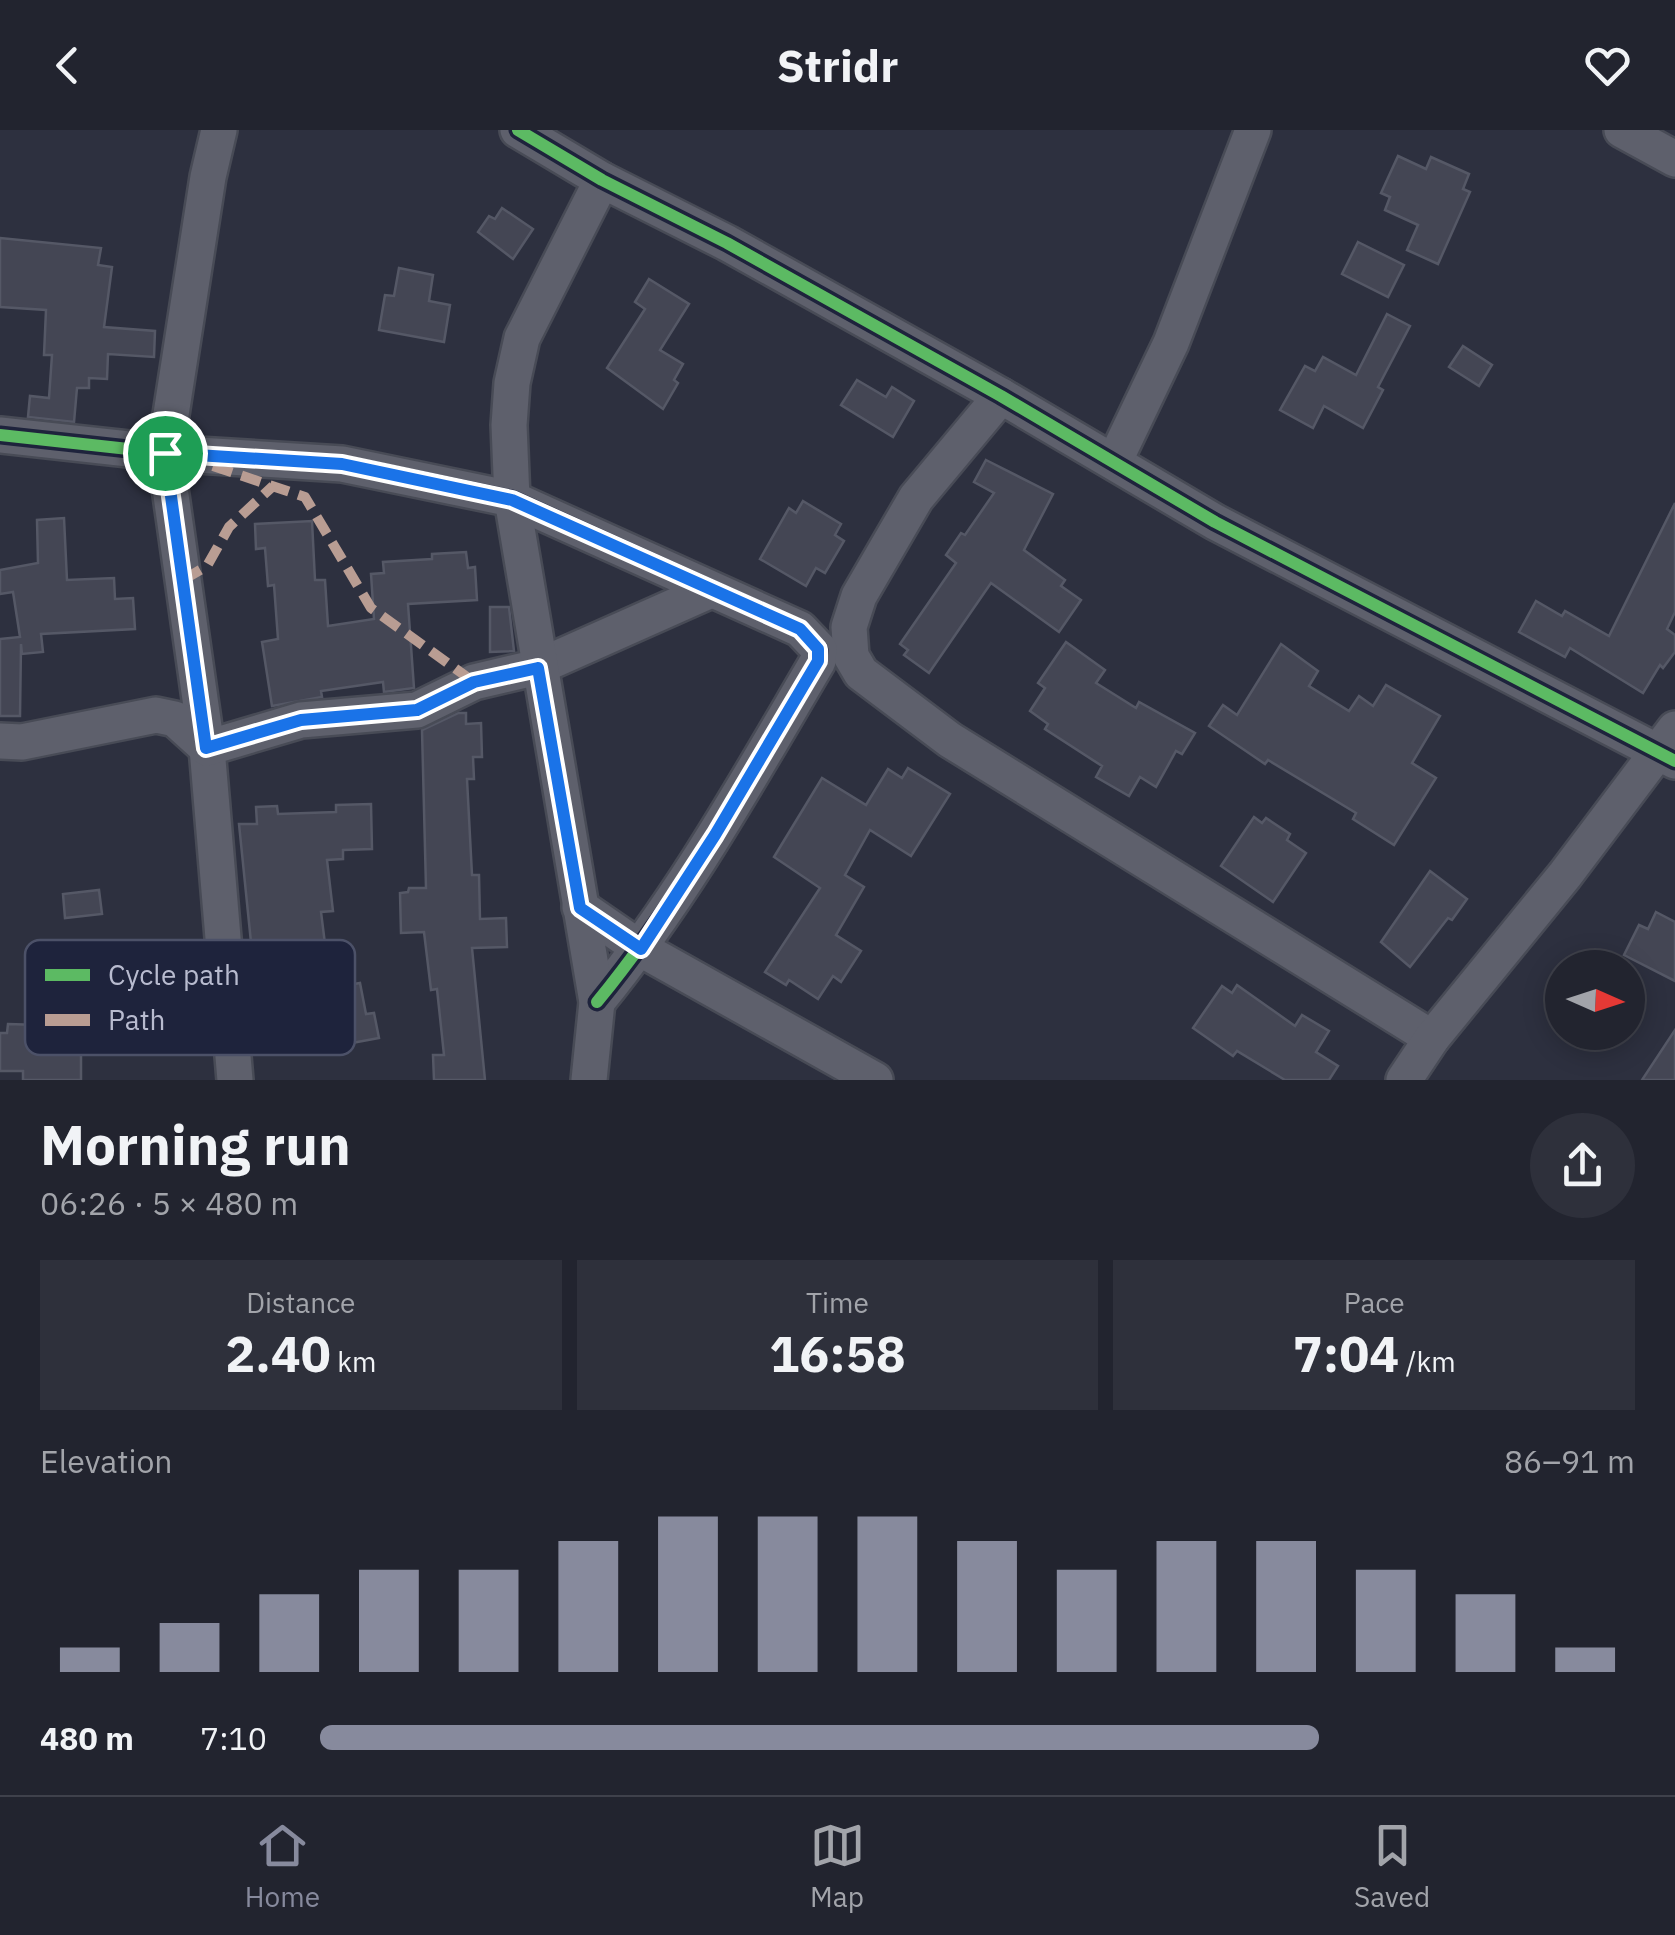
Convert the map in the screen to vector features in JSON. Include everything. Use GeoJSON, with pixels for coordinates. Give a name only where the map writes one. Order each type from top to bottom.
{"type":"FeatureCollection","features":[{"type":"Feature","properties":{"kind":"street"},"geometry":{"type":"LineString","coordinates":[[219,130],[208,177],[165,453],[206,748],[223,940]]}},
{"type":"Feature","properties":{"kind":"street"},"geometry":{"type":"LineString","coordinates":[[1115,460],[1171,343],[1253,130]]}},
{"type":"Feature","properties":{"kind":"street"},"geometry":{"type":"LineString","coordinates":[[1622,130],[1675,159]]}},
{"type":"Feature","properties":{"kind":"street"},"geometry":{"type":"LineString","coordinates":[[540,136],[602,180],[728,243],[1115,460],[1215,522],[1669,747],[1432,1038],[1404,1080]]}},
{"type":"Feature","properties":{"kind":"street"},"geometry":{"type":"LineString","coordinates":[[589,1080],[597,1002],[512,500],[509,426],[512,383],[522,338],[602,180]]}},
{"type":"Feature","properties":{"kind":"street"},"geometry":{"type":"LineString","coordinates":[[1001,396],[916,498],[859,596],[849,627],[851,656],[861,674],[950,740],[1432,1038]]}},
{"type":"Feature","properties":{"kind":"street"},"geometry":{"type":"LineString","coordinates":[[0,435],[165,453],[342,464],[512,500],[800,629],[818,649],[818,661],[715,835],[641,949],[597,1002]]}},
{"type":"Feature","properties":{"kind":"street"},"geometry":{"type":"LineString","coordinates":[[206,748],[301,720],[417,710],[474,682],[538,668],[712,590]]}},
{"type":"Feature","properties":{"kind":"street"},"geometry":{"type":"LineString","coordinates":[[0,742],[22,742],[156,715],[175,719],[206,748]]}},
{"type":"Feature","properties":{"kind":"street"},"geometry":{"type":"LineString","coordinates":[[580,908],[641,949],[876,1080]]}},
{"type":"Feature","properties":{"kind":"street"},"geometry":{"type":"LineString","coordinates":[[233,1055],[235,1080]]}},
{"type":"Feature","properties":{"kind":"street"},"geometry":{"type":"LineString","coordinates":[[1404,1080],[1416,1080]]}},
{"type":"Feature","properties":{"kind":"building"},"geometry":{"type":"Polygon","coordinates":[[[1398,156],[1426,169],[1431,157],[1469,174],[1463,189],[1470,192],[1438,264],[1407,250],[1418,225],[1385,210],[1390,197],[1381,193],[1398,156]]]}},
{"type":"Feature","properties":{"kind":"building"},"geometry":{"type":"Polygon","coordinates":[[[502,208],[533,229],[513,259],[478,232],[489,216],[495,219],[502,208]]]}},
{"type":"Feature","properties":{"kind":"building"},"geometry":{"type":"Polygon","coordinates":[[[0,238],[101,248],[98,265],[112,267],[104,327],[155,331],[154,357],[108,354],[107,379],[89,378],[89,388],[77,388],[74,422],[28,417],[30,396],[49,398],[52,355],[44,355],[46,310],[0,307],[0,238]]]}},
{"type":"Feature","properties":{"kind":"building"},"geometry":{"type":"Polygon","coordinates":[[[1358,242],[1404,265],[1388,297],[1342,274],[1358,242]]]}},
{"type":"Feature","properties":{"kind":"building"},"geometry":{"type":"Polygon","coordinates":[[[399,268],[433,275],[429,301],[450,305],[444,342],[379,330],[385,295],[394,296],[399,268]]]}},
{"type":"Feature","properties":{"kind":"building"},"geometry":{"type":"Polygon","coordinates":[[[649,279],[689,304],[660,350],[683,364],[674,380],[678,383],[663,409],[607,368],[645,309],[635,302],[649,279]]]}},
{"type":"Feature","properties":{"kind":"building"},"geometry":{"type":"Polygon","coordinates":[[[1387,314],[1410,326],[1378,387],[1383,390],[1363,428],[1324,406],[1313,428],[1280,410],[1305,366],[1315,371],[1323,357],[1356,375],[1387,314]]]}},
{"type":"Feature","properties":{"kind":"building"},"geometry":{"type":"Polygon","coordinates":[[[1463,346],[1492,365],[1479,386],[1449,367],[1463,346]]]}},
{"type":"Feature","properties":{"kind":"building"},"geometry":{"type":"Polygon","coordinates":[[[857,380],[886,397],[892,387],[914,401],[893,437],[841,405],[857,380]]]}},
{"type":"Feature","properties":{"kind":"building"},"geometry":{"type":"Polygon","coordinates":[[[986,460],[1053,494],[1024,550],[1065,580],[1061,586],[1081,600],[1059,632],[991,583],[929,673],[904,655],[908,650],[900,644],[956,563],[946,555],[994,493],[974,482],[986,460]]]}},
{"type":"Feature","properties":{"kind":"building"},"geometry":{"type":"Polygon","coordinates":[[[803,501],[841,524],[835,535],[844,541],[825,573],[816,568],[806,586],[760,559],[789,508],[796,513],[803,501]]]}},
{"type":"Feature","properties":{"kind":"building"},"geometry":{"type":"Polygon","coordinates":[[[1675,503],[1675,612],[1667,629],[1675,635],[1675,652],[1663,668],[1660,665],[1643,693],[1570,648],[1565,657],[1519,632],[1536,601],[1562,616],[1565,611],[1609,636],[1675,503]]]}},
{"type":"Feature","properties":{"kind":"building"},"geometry":{"type":"Polygon","coordinates":[[[64,518],[67,580],[114,578],[115,599],[133,598],[135,629],[41,634],[43,652],[22,654],[21,644],[20,716],[0,716],[0,639],[20,637],[13,592],[0,594],[0,570],[38,563],[37,520],[64,518]]]}},
{"type":"Feature","properties":{"kind":"building"},"geometry":{"type":"Polygon","coordinates":[[[312,521],[315,580],[325,580],[328,626],[374,619],[371,574],[384,573],[383,562],[466,552],[468,568],[475,567],[477,600],[408,604],[414,688],[384,692],[383,682],[321,691],[322,697],[272,706],[262,642],[278,639],[274,585],[268,586],[265,548],[256,549],[255,524],[312,521]]]}},
{"type":"Feature","properties":{"kind":"building"},"geometry":{"type":"Polygon","coordinates":[[[490,607],[509,607],[514,651],[490,652],[490,607]]]}},
{"type":"Feature","properties":{"kind":"building"},"geometry":{"type":"Polygon","coordinates":[[[1066,642],[1105,670],[1096,683],[1136,708],[1139,702],[1195,733],[1182,754],[1176,751],[1156,787],[1140,777],[1129,796],[1096,777],[1102,766],[1045,729],[1048,724],[1030,711],[1045,688],[1038,683],[1066,642]]]}},
{"type":"Feature","properties":{"kind":"building"},"geometry":{"type":"Polygon","coordinates":[[[1281,644],[1318,671],[1309,686],[1349,711],[1359,696],[1373,706],[1386,685],[1440,716],[1412,763],[1436,778],[1394,845],[1353,819],[1356,813],[1268,760],[1265,764],[1209,726],[1223,705],[1237,715],[1281,644]]]}},
{"type":"Feature","properties":{"kind":"building"},"geometry":{"type":"Polygon","coordinates":[[[466,713],[466,724],[481,723],[482,757],[473,757],[474,779],[467,779],[472,875],[479,875],[480,919],[506,918],[507,947],[472,948],[485,1080],[434,1080],[433,1055],[444,1055],[437,989],[431,990],[424,932],[401,933],[400,893],[408,892],[409,888],[426,888],[422,730],[466,713]]]}},
{"type":"Feature","properties":{"kind":"building"},"geometry":{"type":"Polygon","coordinates":[[[908,768],[950,794],[911,856],[870,830],[845,875],[864,887],[836,935],[861,951],[841,982],[833,976],[818,999],[789,980],[786,985],[765,972],[820,888],[774,857],[822,778],[866,805],[888,769],[902,778],[908,768]]]}},
{"type":"Feature","properties":{"kind":"building"},"geometry":{"type":"Polygon","coordinates":[[[371,804],[372,849],[343,850],[343,859],[327,860],[333,911],[321,912],[324,940],[251,940],[239,824],[257,824],[256,807],[277,806],[278,814],[336,812],[336,805],[371,804]]]}},
{"type":"Feature","properties":{"kind":"building"},"geometry":{"type":"Polygon","coordinates":[[[1254,817],[1262,823],[1266,818],[1290,834],[1287,840],[1306,853],[1273,902],[1221,866],[1254,817]]]}},
{"type":"Feature","properties":{"kind":"building"},"geometry":{"type":"Polygon","coordinates":[[[1430,871],[1467,899],[1410,967],[1381,942],[1430,871]]]}},
{"type":"Feature","properties":{"kind":"building"},"geometry":{"type":"Polygon","coordinates":[[[99,890],[102,914],[65,918],[63,894],[99,890]]]}},
{"type":"Feature","properties":{"kind":"building"},"geometry":{"type":"Polygon","coordinates":[[[1656,912],[1675,922],[1675,981],[1645,966],[1645,950],[1626,950],[1639,925],[1648,929],[1656,912]]]}},
{"type":"Feature","properties":{"kind":"building"},"geometry":{"type":"Polygon","coordinates":[[[360,983],[366,1014],[374,1013],[379,1038],[355,1042],[355,984],[360,983]]]}},
{"type":"Feature","properties":{"kind":"building"},"geometry":{"type":"Polygon","coordinates":[[[1237,985],[1295,1026],[1302,1015],[1329,1031],[1316,1052],[1338,1066],[1329,1080],[1285,1080],[1237,1051],[1233,1056],[1193,1028],[1222,986],[1232,993],[1237,985]]]}},
{"type":"Feature","properties":{"kind":"building"},"geometry":{"type":"Polygon","coordinates":[[[8,1024],[25,1025],[25,1055],[81,1055],[81,1080],[23,1080],[23,1071],[0,1071],[0,1033],[7,1033],[8,1024]]]}},
{"type":"Feature","properties":{"kind":"building"},"geometry":{"type":"Polygon","coordinates":[[[1675,1030],[1675,1080],[1642,1080],[1675,1030]]]}},
{"type":"Feature","properties":{"kind":"marked path"},"geometry":{"type":"LineString","coordinates":[[213,466],[305,497],[371,608],[474,682]]}},
{"type":"Feature","properties":{"kind":"marked path"},"geometry":{"type":"LineString","coordinates":[[183,580],[207,566],[229,527],[273,486]]}},
{"type":"Feature","properties":{"kind":"cycle path"},"geometry":{"type":"LineString","coordinates":[[518,130],[602,180],[727,243],[1001,396],[1215,522],[1675,761]]}},
{"type":"Feature","properties":{"kind":"cycle path"},"geometry":{"type":"LineString","coordinates":[[0,435],[165,453],[342,464],[512,499],[800,629],[819,649],[818,661],[687,879],[597,1002]]}},
{"type":"Feature","properties":{"kind":"route"},"geometry":{"type":"LineString","coordinates":[[165,453],[342,464],[512,500],[800,629],[818,649],[818,661],[715,835],[641,949],[580,908],[538,668],[474,682],[417,710],[301,720],[206,748],[165,453]]}}]}
